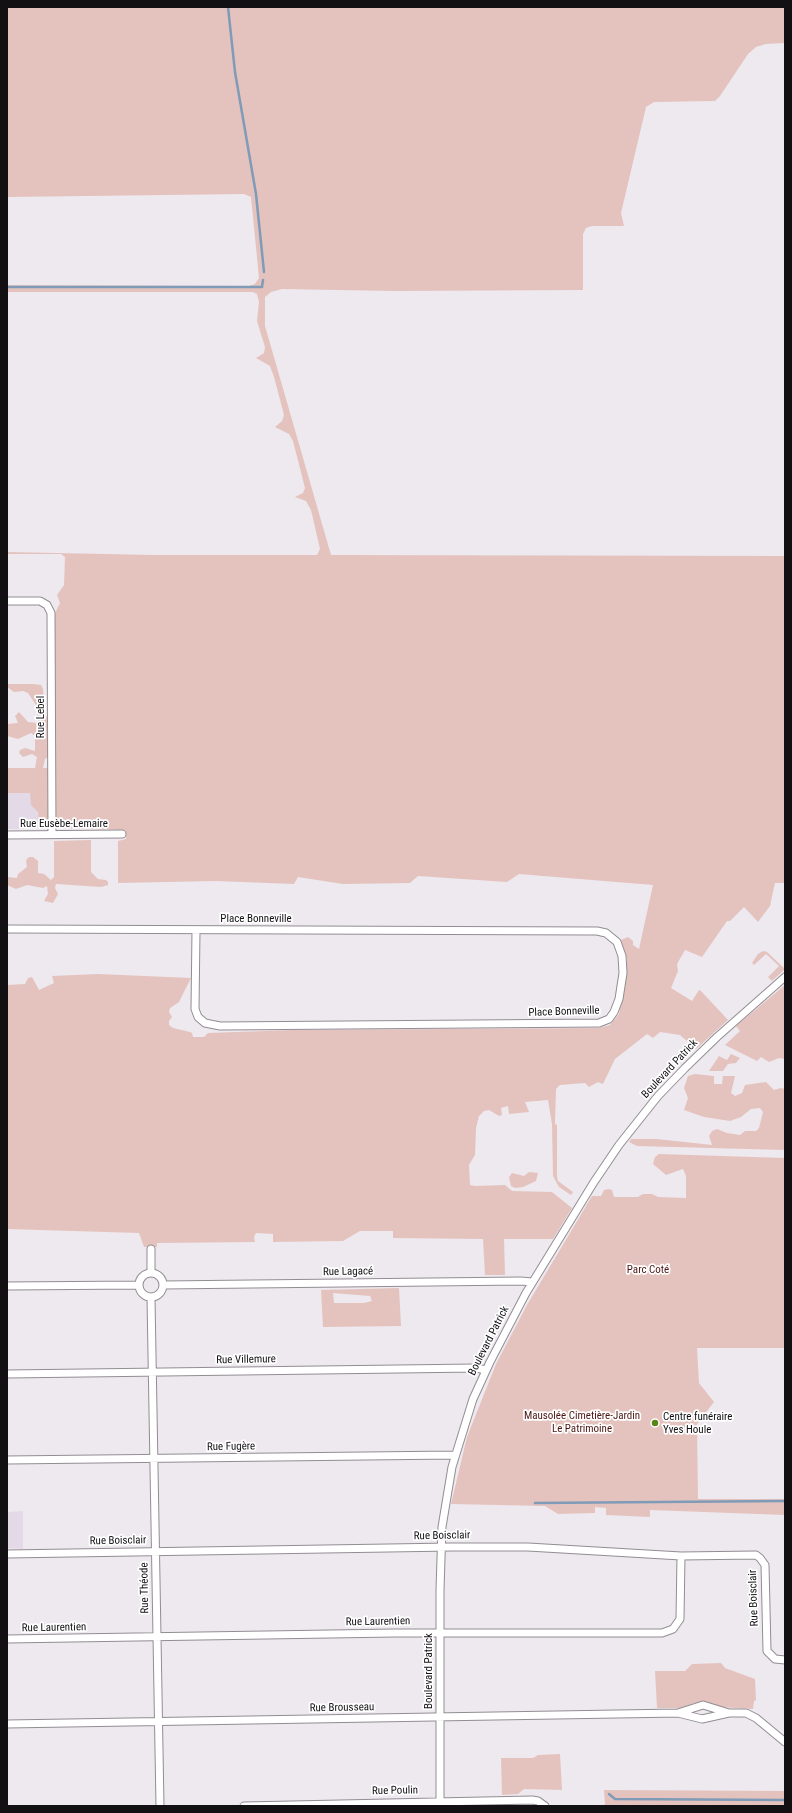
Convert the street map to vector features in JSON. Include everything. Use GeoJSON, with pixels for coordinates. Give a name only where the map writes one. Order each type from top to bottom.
{"type":"FeatureCollection","features":[{"type":"Feature","properties":{"kind":"street","name":"Rue Lebel"},"geometry":{"type":"LineString","coordinates":[[7,601],[36,600],[43,602],[49,608],[51,618],[52,834]]}},
{"type":"Feature","properties":{"kind":"street","name":"Rue Eusèbe-Lemaire"},"geometry":{"type":"LineString","coordinates":[[7,835],[122,834]]}},
{"type":"Feature","properties":{"kind":"street","name":"Place Bonneville"},"geometry":{"type":"LineString","coordinates":[[7,929],[196,931],[597,931],[610,935],[617,942],[622,956],[622,973],[618,1003],[609,1019],[599,1023],[220,1026],[205,1023],[198,1017],[195,1009],[196,931]]}},
{"type":"Feature","properties":{"kind":"street","name":"Boulevard Patrick"},"geometry":{"type":"LineString","coordinates":[[440,1804],[441,1547],[444,1508],[455,1455],[469,1411],[486,1370],[532,1282],[603,1169],[646,1110],[697,1056],[785,977]]}},
{"type":"Feature","properties":{"kind":"street"},"geometry":{"type":"LineString","coordinates":[[150,1249],[151,1273]]}},
{"type":"Feature","properties":{"kind":"street"},"geometry":{"type":"LineString","coordinates":[[151,1273],[161,1278],[163,1285],[161,1292],[151,1298],[144,1295],[139,1285],[143,1276],[151,1273]]}},
{"type":"Feature","properties":{"kind":"street","name":"Rue Lagacé"},"geometry":{"type":"LineString","coordinates":[[163,1285],[532,1282]]}},
{"type":"Feature","properties":{"kind":"street"},"geometry":{"type":"LineString","coordinates":[[7,1286],[139,1285]]}},
{"type":"Feature","properties":{"kind":"street","name":"Rue Théode"},"geometry":{"type":"LineString","coordinates":[[151,1298],[160,1806]]}},
{"type":"Feature","properties":{"kind":"street","name":"Rue Villemure"},"geometry":{"type":"LineString","coordinates":[[7,1374],[476,1368],[486,1370]]}},
{"type":"Feature","properties":{"kind":"street","name":"Rue Fugère"},"geometry":{"type":"LineString","coordinates":[[7,1460],[455,1455]]}},
{"type":"Feature","properties":{"kind":"street","name":"Rue Boisclair"},"geometry":{"type":"LineString","coordinates":[[7,1554],[441,1547],[528,1547],[681,1556],[749,1554],[760,1558],[765,1565],[767,1651],[775,1660],[785,1660]]}},
{"type":"Feature","properties":{"kind":"street","name":"Rue Laurentien"},"geometry":{"type":"LineString","coordinates":[[7,1639],[440,1632],[653,1633],[668,1631],[676,1627],[681,1614],[681,1556]]}},
{"type":"Feature","properties":{"kind":"street","name":"Rue Brousseau"},"geometry":{"type":"LineString","coordinates":[[678,1713],[703,1705],[729,1713]]}},
{"type":"Feature","properties":{"kind":"street","name":"Rue Brousseau"},"geometry":{"type":"LineString","coordinates":[[7,1724],[678,1713],[702,1719],[729,1713],[742,1713],[752,1716],[785,1742]]}},
{"type":"Feature","properties":{"kind":"street","name":"Rue Poulin"},"geometry":{"type":"LineString","coordinates":[[244,1806],[440,1804],[532,1800],[538,1801],[545,1806]]}},
{"type":"Feature","properties":{"kind":"shaded area"},"geometry":{"type":"Polygon","coordinates":[[[7,768],[49,768],[48,821],[43,827],[33,829],[7,829],[7,768]]]}},
{"type":"Feature","properties":{"kind":"shaded area"},"geometry":{"type":"Polygon","coordinates":[[[23,1511],[23,1549],[7,1548],[7,1512],[23,1511]]]}},
{"type":"Feature","properties":{"kind":"green space"},"geometry":{"type":"Polygon","coordinates":[[[7,7],[785,7],[785,43],[766,44],[756,47],[748,54],[720,96],[715,101],[654,102],[646,107],[621,213],[624,226],[592,226],[586,228],[583,234],[583,290],[394,291],[282,289],[271,292],[265,297],[265,326],[331,555],[785,556],[785,883],[775,883],[770,906],[758,922],[744,907],[730,921],[727,921],[702,957],[685,950],[677,964],[678,971],[671,988],[692,1001],[699,990],[701,991],[728,1020],[696,1049],[680,1035],[660,1032],[653,1038],[647,1034],[615,1059],[603,1084],[598,1082],[589,1087],[585,1083],[560,1085],[556,1089],[555,1124],[557,1125],[557,1177],[558,1181],[573,1192],[571,1195],[559,1187],[553,1176],[552,1124],[548,1100],[525,1102],[529,1112],[509,1114],[508,1106],[501,1108],[502,1115],[499,1116],[489,1110],[484,1111],[479,1116],[476,1128],[475,1155],[469,1165],[470,1185],[505,1185],[512,1191],[552,1192],[572,1208],[553,1239],[504,1239],[505,1275],[485,1275],[483,1239],[393,1238],[393,1231],[360,1231],[343,1241],[273,1242],[273,1234],[256,1233],[254,1237],[255,1242],[157,1243],[157,1247],[144,1247],[139,1233],[7,1229],[7,985],[25,984],[28,978],[32,977],[39,990],[54,983],[52,976],[98,974],[191,978],[179,1002],[170,1008],[169,1012],[172,1017],[169,1021],[169,1025],[173,1028],[192,1033],[193,1037],[204,1037],[208,1033],[292,1030],[599,1028],[610,1025],[619,1014],[627,970],[627,959],[621,940],[628,937],[633,941],[633,945],[639,949],[653,885],[519,874],[507,882],[418,876],[410,883],[343,884],[298,877],[294,884],[216,881],[118,883],[118,841],[126,839],[125,830],[58,828],[55,820],[55,613],[60,603],[57,595],[64,585],[65,557],[61,554],[7,554],[7,552],[153,555],[317,555],[320,549],[311,510],[306,501],[295,497],[303,493],[305,488],[293,441],[289,434],[275,427],[282,421],[284,415],[274,377],[270,366],[256,358],[264,353],[265,347],[257,321],[259,302],[257,294],[253,292],[7,292],[7,285],[249,286],[255,284],[259,278],[251,197],[244,194],[7,197],[7,7]]]}},
{"type":"Feature","properties":{"kind":"green space"},"geometry":{"type":"Polygon","coordinates":[[[7,684],[34,684],[41,685],[43,689],[45,713],[48,720],[48,757],[45,759],[43,768],[49,768],[48,819],[43,827],[40,828],[38,812],[31,805],[30,793],[7,793],[7,768],[35,768],[37,757],[32,754],[23,757],[19,753],[20,750],[25,748],[35,751],[35,736],[31,733],[18,739],[7,736],[7,724],[18,723],[15,716],[19,712],[28,722],[38,723],[38,720],[36,705],[28,693],[23,691],[14,692],[7,687],[7,684]]]}},
{"type":"Feature","properties":{"kind":"green space"},"geometry":{"type":"Polygon","coordinates":[[[91,840],[91,872],[98,879],[106,880],[108,885],[101,887],[56,884],[55,888],[58,894],[53,903],[44,901],[48,894],[47,886],[43,888],[27,885],[16,889],[7,885],[7,877],[17,878],[18,874],[27,867],[26,860],[29,857],[33,857],[38,861],[38,873],[44,874],[51,880],[54,877],[54,841],[91,840]]]}},
{"type":"Feature","properties":{"kind":"green space"},"geometry":{"type":"Polygon","coordinates":[[[763,951],[767,952],[785,969],[772,981],[768,977],[779,966],[766,954],[754,965],[752,963],[758,954],[763,951]]]}},
{"type":"Feature","properties":{"kind":"green space"},"geometry":{"type":"Polygon","coordinates":[[[785,985],[785,1059],[779,1058],[769,1062],[761,1057],[757,1061],[725,1045],[740,1031],[736,1026],[785,985]]]}},
{"type":"Feature","properties":{"kind":"green space"},"geometry":{"type":"Polygon","coordinates":[[[731,1054],[740,1058],[736,1063],[728,1064],[723,1071],[709,1071],[719,1056],[727,1060],[731,1054]]]}},
{"type":"Feature","properties":{"kind":"green space"},"geometry":{"type":"Polygon","coordinates":[[[695,1074],[714,1076],[714,1084],[722,1084],[723,1076],[735,1076],[731,1093],[735,1096],[742,1093],[745,1085],[766,1082],[774,1090],[781,1088],[785,1089],[785,1150],[637,1146],[629,1142],[631,1139],[657,1139],[712,1145],[709,1136],[712,1131],[717,1129],[727,1133],[740,1135],[745,1131],[756,1131],[759,1128],[763,1112],[760,1108],[751,1109],[741,1117],[730,1121],[704,1117],[684,1110],[688,1098],[684,1088],[688,1076],[695,1074]]]}},
{"type":"Feature","properties":{"kind":"green space"},"geometry":{"type":"Polygon","coordinates":[[[659,1154],[785,1158],[785,1348],[697,1348],[699,1383],[714,1402],[697,1424],[698,1499],[785,1499],[785,1515],[650,1510],[650,1517],[606,1515],[606,1508],[595,1507],[595,1513],[558,1514],[545,1506],[451,1504],[467,1437],[496,1364],[527,1305],[592,1196],[601,1196],[604,1190],[609,1189],[612,1190],[614,1197],[638,1197],[643,1194],[652,1194],[658,1197],[686,1198],[686,1176],[683,1169],[666,1175],[653,1164],[655,1157],[659,1154]]]}},
{"type":"Feature","properties":{"kind":"green space"},"geometry":{"type":"Polygon","coordinates":[[[529,1172],[538,1173],[536,1181],[523,1187],[515,1188],[511,1186],[509,1177],[512,1173],[524,1176],[529,1172]]]}},
{"type":"Feature","properties":{"kind":"green space"},"geometry":{"type":"Polygon","coordinates":[[[399,1288],[401,1326],[323,1327],[321,1290],[399,1288]],[[333,1293],[334,1303],[364,1303],[372,1301],[370,1296],[333,1293]]]}},
{"type":"Feature","properties":{"kind":"green space"},"geometry":{"type":"Polygon","coordinates":[[[721,1663],[725,1668],[755,1679],[756,1700],[754,1701],[753,1709],[719,1707],[709,1703],[694,1703],[681,1708],[657,1708],[655,1671],[685,1671],[692,1664],[721,1663]]]}},
{"type":"Feature","properties":{"kind":"green space"},"geometry":{"type":"Polygon","coordinates":[[[560,1754],[562,1790],[524,1789],[518,1794],[502,1795],[501,1758],[533,1758],[538,1755],[560,1754]]]}},
{"type":"Feature","properties":{"kind":"green space"},"geometry":{"type":"Polygon","coordinates":[[[604,1790],[785,1791],[785,1806],[603,1806],[605,1804],[604,1790]]]}},
{"type":"Feature","properties":{"kind":"waterway"},"geometry":{"type":"LineString","coordinates":[[228,7],[235,72],[256,194],[264,272]]}},
{"type":"Feature","properties":{"kind":"waterway"},"geometry":{"type":"LineString","coordinates":[[7,287],[262,287],[263,280]]}},
{"type":"Feature","properties":{"kind":"waterway"},"geometry":{"type":"LineString","coordinates":[[535,1503],[785,1501]]}},
{"type":"Feature","properties":{"kind":"waterway"},"geometry":{"type":"LineString","coordinates":[[609,1794],[615,1799],[785,1800]]}},
{"type":"Feature","properties":{"kind":"place","name":"Centre funéraire Yves Houle"},"geometry":{"type":"Point","coordinates":[655,1423]}},
{"type":"Feature","properties":{"kind":"park label","name":"Parc Coté"},"geometry":{"type":"Point","coordinates":[648,1270]}},
{"type":"Feature","properties":{"kind":"park label","name":"Mausolée Cimetière-Jardin Le Patrimoine"},"geometry":{"type":"Point","coordinates":[582,1422]}}]}
